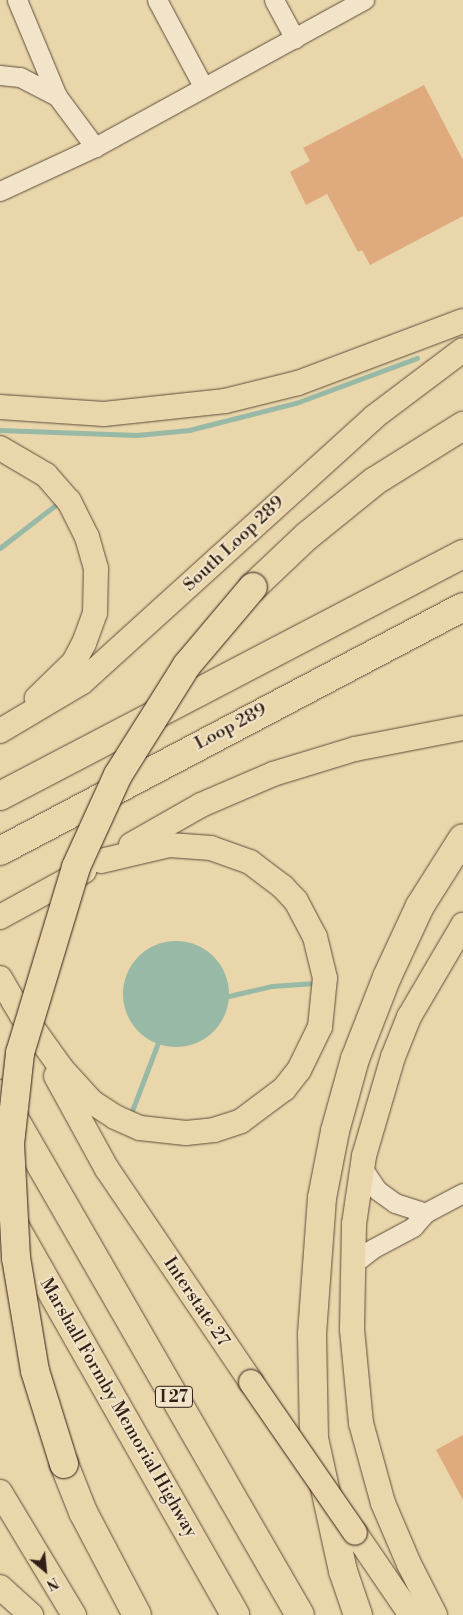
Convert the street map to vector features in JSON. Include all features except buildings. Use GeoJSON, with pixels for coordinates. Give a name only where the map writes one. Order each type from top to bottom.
{"type":"FeatureCollection","features":[{"type":"Feature","properties":{"kind":"highway"},"geometry":{"type":"LineString","coordinates":[[137,1615],[87,1520],[64,1464],[35,1371],[16,1258],[10,1144],[20,1054],[76,867],[118,775],[187,665],[253,588],[307,536],[375,481],[463,426]]}},
{"type":"Feature","properties":{"kind":"highway"},"geometry":{"type":"LineString","coordinates":[[0,796],[463,554]]}},
{"type":"Feature","properties":{"kind":"highway","name":"Loop 289"},"geometry":{"type":"LineString","coordinates":[[0,851],[463,607]]}},
{"type":"Feature","properties":{"kind":"highway"},"geometry":{"type":"LineString","coordinates":[[358,1615],[343,1571],[314,1438],[312,1325],[322,1198],[335,1131],[355,1059],[384,986],[420,906],[463,838]]}},
{"type":"Feature","properties":{"kind":"highway","name":"I 27"},"geometry":{"type":"LineString","coordinates":[[0,1094],[300,1615]]}},
{"type":"Feature","properties":{"kind":"highway","name":"Marshall Formby Memorial Highway"},"geometry":{"type":"LineString","coordinates":[[0,1202],[235,1615]]}},
{"type":"Feature","properties":{"kind":"main road"},"geometry":{"type":"LineString","coordinates":[[0,407],[104,414],[225,401],[298,383],[463,320]]}},
{"type":"Feature","properties":{"kind":"main road","name":"South Loop 289"},"geometry":{"type":"LineString","coordinates":[[0,730],[81,683],[374,417],[463,350]]}},
{"type":"Feature","properties":{"kind":"main road"},"geometry":{"type":"LineString","coordinates":[[0,448],[46,475],[69,501],[92,552],[97,593],[89,630],[74,662],[54,684],[0,730]]}},
{"type":"Feature","properties":{"kind":"main road"},"geometry":{"type":"LineString","coordinates":[[0,917],[201,806],[273,774],[355,749],[463,728]]}},
{"type":"Feature","properties":{"kind":"main road"},"geometry":{"type":"LineString","coordinates":[[14,1002],[62,1069],[92,1102],[114,1117],[140,1128],[186,1133],[214,1130],[241,1121],[284,1089],[299,1070],[320,1027],[325,978],[312,928],[296,900],[283,887],[250,862],[212,848],[169,845],[101,861]]}},
{"type":"Feature","properties":{"kind":"main road"},"geometry":{"type":"LineString","coordinates":[[435,1615],[409,1564],[384,1503],[363,1431],[354,1362],[354,1224],[372,1126],[396,1049],[423,992],[463,925]]}},
{"type":"Feature","properties":{"kind":"main road","name":"Interstate 27"},"geometry":{"type":"LineString","coordinates":[[0,978],[107,1169],[250,1382],[411,1615]]}},
{"type":"Feature","properties":{"kind":"main road"},"geometry":{"type":"LineString","coordinates":[[0,1492],[74,1615]]}},
{"type":"Feature","properties":{"kind":"main road"},"geometry":{"type":"LineString","coordinates":[[0,1587],[30,1615]]}},
{"type":"Feature","properties":{"kind":"street"},"geometry":{"type":"LineString","coordinates":[[16,0],[57,96],[95,147]]}},
{"type":"Feature","properties":{"kind":"street"},"geometry":{"type":"LineString","coordinates":[[157,0],[203,86]]}},
{"type":"Feature","properties":{"kind":"street"},"geometry":{"type":"LineString","coordinates":[[274,0],[295,39]]}},
{"type":"Feature","properties":{"kind":"street"},"geometry":{"type":"LineString","coordinates":[[0,191],[95,147],[203,86],[295,39],[364,0]]}},
{"type":"Feature","properties":{"kind":"street"},"geometry":{"type":"LineString","coordinates":[[0,75],[20,77],[57,96]]}},
{"type":"Feature","properties":{"kind":"street"},"geometry":{"type":"LineString","coordinates":[[363,1170],[377,1190],[395,1203],[410,1211],[425,1213]]}},
{"type":"Feature","properties":{"kind":"street"},"geometry":{"type":"LineString","coordinates":[[353,1264],[372,1249],[413,1227],[425,1213],[463,1193]]}},
{"type":"Feature","properties":{"kind":"shaded area"},"geometry":{"type":"Polygon","coordinates":[[[176,941],[196,945],[213,957],[225,974],[229,994],[225,1014],[213,1031],[196,1043],[176,1047],[156,1043],[139,1031],[127,1014],[123,994],[127,974],[139,957],[156,945],[176,941]]]}},
{"type":"Feature","properties":{"kind":"waterway"},"geometry":{"type":"LineString","coordinates":[[0,430],[137,435],[189,430],[296,403],[417,358]]}},
{"type":"Feature","properties":{"kind":"waterway"},"geometry":{"type":"LineString","coordinates":[[0,548],[57,504]]}},
{"type":"Feature","properties":{"kind":"waterway"},"geometry":{"type":"LineString","coordinates":[[229,996],[272,986],[314,983]]}},
{"type":"Feature","properties":{"kind":"waterway"},"geometry":{"type":"LineString","coordinates":[[132,1111],[158,1043]]}}]}
